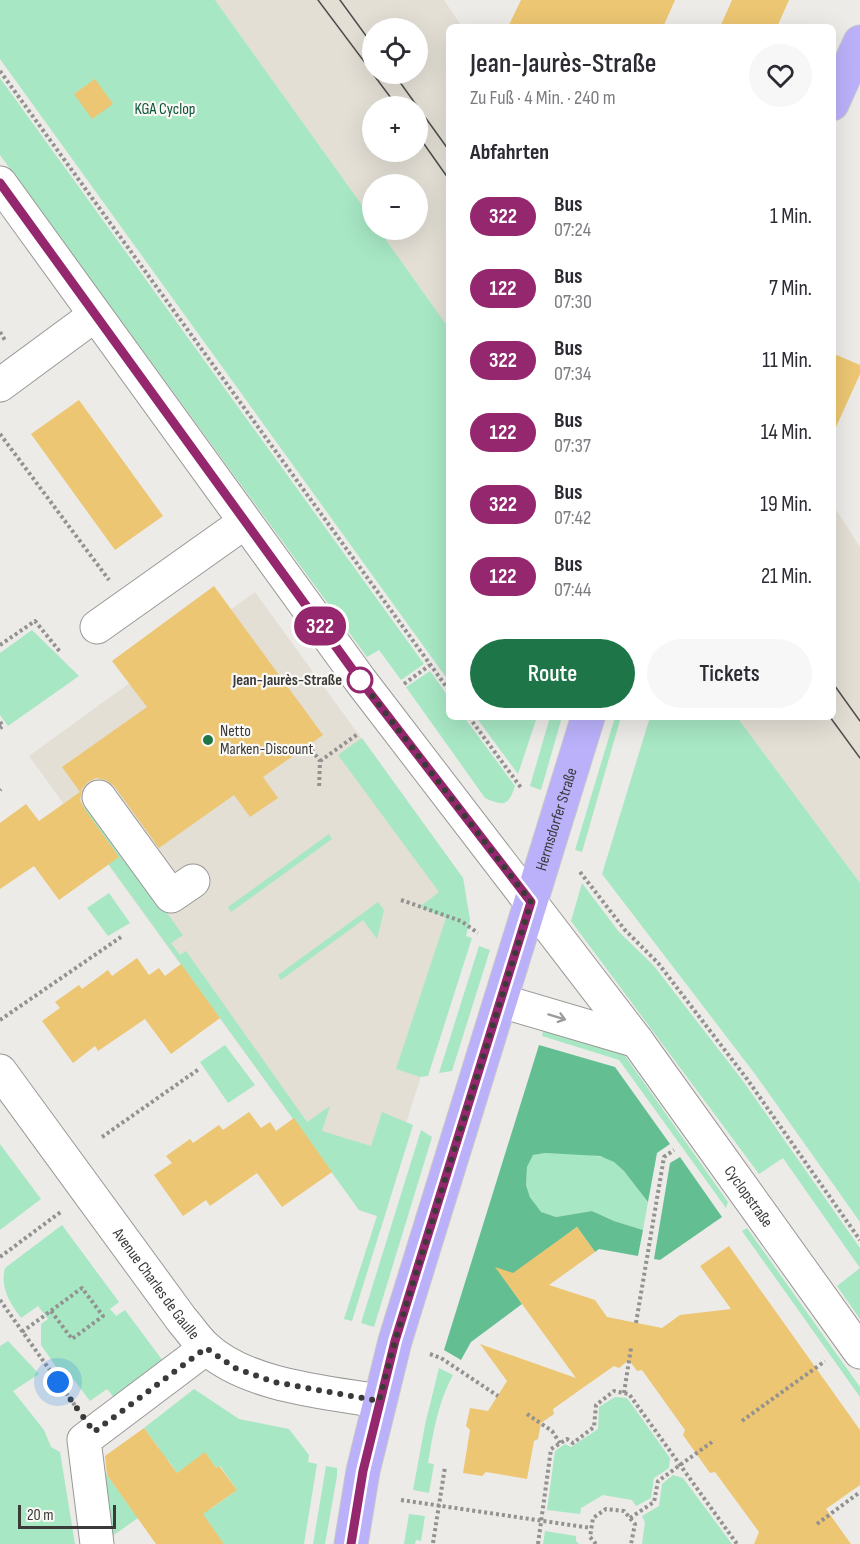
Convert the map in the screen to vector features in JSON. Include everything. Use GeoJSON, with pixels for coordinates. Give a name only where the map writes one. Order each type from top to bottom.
{"type":"FeatureCollection","features":[{"type":"Feature","properties":{"kind":"main road"},"geometry":{"type":"LineString","coordinates":[[836,95],[860,42]]}},
{"type":"Feature","properties":{"kind":"main road","name":"Hermsdorfer Straße"},"geometry":{"type":"LineString","coordinates":[[351,1544],[359,1488],[379,1401],[399,1329],[587,720]]}},
{"type":"Feature","properties":{"kind":"street"},"geometry":{"type":"LineString","coordinates":[[0,183],[360,680],[531,902]]}},
{"type":"Feature","properties":{"kind":"street"},"geometry":{"type":"LineString","coordinates":[[0,385],[95,315]]}},
{"type":"Feature","properties":{"kind":"street"},"geometry":{"type":"LineString","coordinates":[[97,627],[245,522]]}},
{"type":"Feature","properties":{"kind":"street"},"geometry":{"type":"LineString","coordinates":[[99,797],[171,896],[193,881]]}},
{"type":"Feature","properties":{"kind":"street","name":"Cyclopstraße"},"geometry":{"type":"LineString","coordinates":[[531,902],[637,1041],[860,1352]]}},
{"type":"Feature","properties":{"kind":"street"},"geometry":{"type":"LineString","coordinates":[[501,1001],[637,1041]]}},
{"type":"Feature","properties":{"kind":"street","name":"Avenue Charles de Gaulle"},"geometry":{"type":"LineString","coordinates":[[0,1071],[175,1310],[206,1348],[235,1368],[274,1382],[379,1401]]}},
{"type":"Feature","properties":{"kind":"street"},"geometry":{"type":"LineString","coordinates":[[97,1544],[84,1440],[206,1348]]}},
{"type":"Feature","properties":{"kind":"path"},"geometry":{"type":"LineString","coordinates":[[0,71],[446,686]]}},
{"type":"Feature","properties":{"kind":"path"},"geometry":{"type":"LineString","coordinates":[[0,434],[128,606]]}},
{"type":"Feature","properties":{"kind":"path"},"geometry":{"type":"LineString","coordinates":[[0,645],[35,621],[61,653]]}},
{"type":"Feature","properties":{"kind":"path"},"geometry":{"type":"LineString","coordinates":[[396,689],[430,665]]}},
{"type":"Feature","properties":{"kind":"path"},"geometry":{"type":"LineString","coordinates":[[471,720],[522,789]]}},
{"type":"Feature","properties":{"kind":"path"},"geometry":{"type":"LineString","coordinates":[[0,722],[3,726],[0,728]]}},
{"type":"Feature","properties":{"kind":"path"},"geometry":{"type":"LineString","coordinates":[[320,761],[362,731]]}},
{"type":"Feature","properties":{"kind":"path"},"geometry":{"type":"LineString","coordinates":[[308,745],[320,761],[319,789]]}},
{"type":"Feature","properties":{"kind":"path"},"geometry":{"type":"LineString","coordinates":[[580,872],[625,930],[657,963],[747,1079],[860,1240]]}},
{"type":"Feature","properties":{"kind":"path"},"geometry":{"type":"LineString","coordinates":[[401,900],[461,921],[478,933]]}},
{"type":"Feature","properties":{"kind":"path"},"geometry":{"type":"LineString","coordinates":[[0,1020],[121,937]]}},
{"type":"Feature","properties":{"kind":"path"},"geometry":{"type":"LineString","coordinates":[[102,1137],[199,1069]]}},
{"type":"Feature","properties":{"kind":"path"},"geometry":{"type":"LineString","coordinates":[[636,1323],[664,1157],[680,1146]]}},
{"type":"Feature","properties":{"kind":"path"},"geometry":{"type":"LineString","coordinates":[[0,1257],[62,1211]]}},
{"type":"Feature","properties":{"kind":"path"},"geometry":{"type":"LineString","coordinates":[[22,1332],[82,1288],[103,1316],[72,1339],[51,1311]]}},
{"type":"Feature","properties":{"kind":"path"},"geometry":{"type":"LineString","coordinates":[[0,1300],[94,1432]]}},
{"type":"Feature","properties":{"kind":"path"},"geometry":{"type":"LineString","coordinates":[[624,1393],[631,1348]]}},
{"type":"Feature","properties":{"kind":"path"},"geometry":{"type":"LineString","coordinates":[[430,1354],[441,1358],[498,1396]]}},
{"type":"Feature","properties":{"kind":"path"},"geometry":{"type":"LineString","coordinates":[[742,1421],[828,1359]]}},
{"type":"Feature","properties":{"kind":"path"},"geometry":{"type":"LineString","coordinates":[[538,1544],[551,1449],[567,1439],[573,1443],[594,1427],[596,1405],[614,1392],[629,1394],[737,1544]]}},
{"type":"Feature","properties":{"kind":"path"},"geometry":{"type":"LineString","coordinates":[[526,1414],[552,1431],[560,1443]]}},
{"type":"Feature","properties":{"kind":"path"},"geometry":{"type":"LineString","coordinates":[[630,1518],[654,1502],[657,1481],[712,1442]]}},
{"type":"Feature","properties":{"kind":"path"},"geometry":{"type":"LineString","coordinates":[[433,1543],[445,1467]]}},
{"type":"Feature","properties":{"kind":"path"},"geometry":{"type":"LineString","coordinates":[[817,1524],[860,1492]]}},
{"type":"Feature","properties":{"kind":"path"},"geometry":{"type":"LineString","coordinates":[[400,1500],[591,1528]]}},
{"type":"Feature","properties":{"kind":"path"},"geometry":{"type":"LineString","coordinates":[[596,1544],[590,1537],[592,1518],[606,1509],[624,1511],[635,1524],[632,1544]]}},
{"type":"Feature","properties":{"kind":"shaded area"},"geometry":{"type":"Polygon","coordinates":[[[215,0],[444,0],[460,24],[446,24],[446,324],[386,240],[428,240],[428,174],[362,174],[362,205],[215,0]]]}},
{"type":"Feature","properties":{"kind":"shaded area"},"geometry":{"type":"Polygon","coordinates":[[[836,510],[860,547],[860,883],[739,720],[836,720],[836,510]]]}},
{"type":"Feature","properties":{"kind":"shaded area"},"geometry":{"type":"Polygon","coordinates":[[[255,592],[463,878],[470,920],[377,1216],[359,1210],[29,756],[255,592]]]}},
{"type":"Feature","properties":{"kind":"green space","name":"KGA Cyclop"},"geometry":{"type":"Polygon","coordinates":[[[0,0],[215,0],[362,205],[362,240],[386,240],[446,324],[446,677],[0,59],[0,0]]]}},
{"type":"Feature","properties":{"kind":"green space"},"geometry":{"type":"Polygon","coordinates":[[[0,78],[424,664],[401,680],[379,650],[367,657],[0,155],[0,78]]]}},
{"type":"Feature","properties":{"kind":"green space"},"geometry":{"type":"Polygon","coordinates":[[[32,630],[79,676],[8,726],[0,715],[0,653],[32,630]]]}},
{"type":"Feature","properties":{"kind":"green space"},"geometry":{"type":"Polygon","coordinates":[[[430,671],[446,693],[446,720],[466,720],[515,786],[508,801],[497,803],[485,798],[406,687],[430,671]]]}},
{"type":"Feature","properties":{"kind":"green space"},"geometry":{"type":"Polygon","coordinates":[[[478,720],[536,720],[518,774],[478,720]]]}},
{"type":"Feature","properties":{"kind":"green space"},"geometry":{"type":"Polygon","coordinates":[[[549,720],[561,720],[541,790],[530,786],[549,720]]]}},
{"type":"Feature","properties":{"kind":"green space"},"geometry":{"type":"Polygon","coordinates":[[[614,720],[620,720],[582,852],[575,850],[614,720]]]}},
{"type":"Feature","properties":{"kind":"green space"},"geometry":{"type":"Polygon","coordinates":[[[649,720],[739,720],[860,883],[860,1222],[755,1074],[602,874],[649,720]]]}},
{"type":"Feature","properties":{"kind":"green space"},"geometry":{"type":"Polygon","coordinates":[[[362,738],[463,878],[470,920],[466,936],[472,938],[428,1076],[420,1077],[396,1069],[446,918],[422,908],[421,906],[439,892],[338,755],[362,738]]]}},
{"type":"Feature","properties":{"kind":"green space"},"geometry":{"type":"Polygon","coordinates":[[[88,804],[183,935],[171,943],[180,955],[186,951],[307,1122],[330,1106],[322,1131],[371,1146],[382,1112],[413,1125],[352,1321],[344,1319],[377,1216],[359,1210],[70,811],[88,804]]]}},
{"type":"Feature","properties":{"kind":"green space"},"geometry":{"type":"Polygon","coordinates":[[[329,834],[332,839],[231,912],[228,907],[329,834]]]}},
{"type":"Feature","properties":{"kind":"green space"},"geometry":{"type":"Polygon","coordinates":[[[582,883],[619,932],[654,966],[743,1081],[860,1248],[860,1268],[783,1158],[759,1174],[571,921],[582,883]]]}},
{"type":"Feature","properties":{"kind":"green space"},"geometry":{"type":"Polygon","coordinates":[[[109,893],[130,923],[108,936],[87,908],[109,893]]]}},
{"type":"Feature","properties":{"kind":"green space"},"geometry":{"type":"Polygon","coordinates":[[[378,902],[384,910],[377,939],[363,920],[281,980],[278,975],[378,902]]]}},
{"type":"Feature","properties":{"kind":"green space"},"geometry":{"type":"Polygon","coordinates":[[[479,946],[490,950],[452,1071],[439,1073],[479,946]]]}},
{"type":"Feature","properties":{"kind":"green space"},"geometry":{"type":"Polygon","coordinates":[[[544,1028],[623,1053],[728,1202],[726,1208],[619,1060],[542,1036],[544,1028]]]}},
{"type":"Feature","properties":{"kind":"green space"},"geometry":{"type":"Polygon","coordinates":[[[225,1045],[255,1085],[228,1103],[200,1062],[225,1045]]]}},
{"type":"Feature","properties":{"kind":"green space"},"geometry":{"type":"Polygon","coordinates":[[[539,1045],[615,1067],[670,1144],[657,1153],[648,1202],[624,1171],[614,1162],[600,1156],[545,1153],[533,1155],[527,1167],[526,1185],[530,1197],[541,1212],[556,1217],[592,1211],[643,1230],[638,1256],[599,1249],[595,1252],[577,1227],[505,1280],[522,1304],[471,1342],[461,1360],[444,1350],[539,1045]]]}},
{"type":"Feature","properties":{"kind":"green space"},"geometry":{"type":"Polygon","coordinates":[[[421,1130],[432,1137],[374,1327],[361,1323],[421,1130]]]}},
{"type":"Feature","properties":{"kind":"green space"},"geometry":{"type":"Polygon","coordinates":[[[0,1144],[41,1199],[0,1230],[0,1144]]]}},
{"type":"Feature","properties":{"kind":"green space"},"geometry":{"type":"Polygon","coordinates":[[[545,1153],[590,1155],[614,1162],[648,1202],[643,1230],[592,1211],[556,1217],[540,1212],[526,1185],[527,1167],[533,1155],[545,1153]]]}},
{"type":"Feature","properties":{"kind":"green space"},"geometry":{"type":"Polygon","coordinates":[[[680,1157],[722,1217],[660,1260],[654,1259],[670,1163],[680,1157]]]}},
{"type":"Feature","properties":{"kind":"green space"},"geometry":{"type":"Polygon","coordinates":[[[62,1225],[119,1302],[110,1309],[116,1316],[125,1310],[163,1361],[117,1401],[107,1389],[90,1401],[74,1380],[66,1381],[41,1345],[41,1324],[48,1319],[38,1306],[21,1318],[5,1288],[5,1268],[62,1225]]]}},
{"type":"Feature","properties":{"kind":"green space"},"geometry":{"type":"Polygon","coordinates":[[[747,1228],[860,1387],[860,1397],[742,1231],[747,1228]]]}},
{"type":"Feature","properties":{"kind":"green space"},"geometry":{"type":"Polygon","coordinates":[[[860,1268],[860,1319],[837,1286],[860,1268]]]}},
{"type":"Feature","properties":{"kind":"green space"},"geometry":{"type":"Polygon","coordinates":[[[8,1341],[39,1374],[13,1391],[44,1430],[51,1447],[60,1452],[75,1544],[0,1544],[0,1346],[8,1341]]]}},
{"type":"Feature","properties":{"kind":"green space"},"geometry":{"type":"Polygon","coordinates":[[[439,1368],[453,1375],[443,1396],[434,1429],[428,1463],[434,1464],[429,1493],[413,1490],[425,1425],[439,1368]]]}},
{"type":"Feature","properties":{"kind":"green space"},"geometry":{"type":"Polygon","coordinates":[[[194,1389],[239,1419],[289,1429],[309,1455],[308,1462],[317,1464],[304,1544],[224,1544],[209,1523],[195,1515],[212,1508],[237,1490],[220,1466],[216,1468],[205,1453],[177,1473],[168,1460],[162,1464],[159,1448],[144,1428],[194,1389]]]}},
{"type":"Feature","properties":{"kind":"green space"},"geometry":{"type":"Polygon","coordinates":[[[615,1397],[627,1398],[670,1458],[669,1468],[654,1478],[651,1498],[636,1506],[632,1500],[603,1495],[581,1508],[580,1514],[547,1510],[555,1451],[565,1444],[571,1447],[598,1429],[599,1407],[615,1397]]]}},
{"type":"Feature","properties":{"kind":"green space"},"geometry":{"type":"Polygon","coordinates":[[[96,1460],[138,1518],[111,1537],[96,1460]]]}},
{"type":"Feature","properties":{"kind":"green space"},"geometry":{"type":"Polygon","coordinates":[[[326,1466],[337,1468],[337,1476],[325,1544],[313,1544],[326,1466]]]}},
{"type":"Feature","properties":{"kind":"green space"},"geometry":{"type":"Polygon","coordinates":[[[673,1475],[683,1478],[732,1544],[642,1544],[645,1522],[642,1516],[659,1506],[662,1484],[673,1475]]]}},
{"type":"Feature","properties":{"kind":"green space"},"geometry":{"type":"Polygon","coordinates":[[[409,1514],[425,1516],[421,1541],[416,1540],[415,1544],[404,1544],[409,1514]]]}},
{"type":"Feature","properties":{"kind":"green space"},"geometry":{"type":"Polygon","coordinates":[[[545,1531],[576,1536],[579,1544],[543,1544],[545,1531]]]}},
{"type":"Feature","properties":{"kind":"building"},"geometry":{"type":"Polygon","coordinates":[[[521,0],[675,0],[664,24],[509,24],[521,0]]]}},
{"type":"Feature","properties":{"kind":"building"},"geometry":{"type":"Polygon","coordinates":[[[732,0],[789,0],[778,24],[721,24],[732,0]]]}},
{"type":"Feature","properties":{"kind":"building"},"geometry":{"type":"Polygon","coordinates":[[[95,79],[113,104],[92,119],[74,94],[95,79]]]}},
{"type":"Feature","properties":{"kind":"building"},"geometry":{"type":"Polygon","coordinates":[[[836,355],[860,365],[860,374],[836,427],[836,355]]]}},
{"type":"Feature","properties":{"kind":"building"},"geometry":{"type":"Polygon","coordinates":[[[79,400],[163,516],[115,550],[31,434],[79,400]]]}},
{"type":"Feature","properties":{"kind":"building","name":"Netto Marken-Discount"},"geometry":{"type":"Polygon","coordinates":[[[214,586],[323,735],[263,777],[278,798],[250,817],[234,795],[159,848],[114,786],[106,780],[96,778],[82,789],[80,800],[119,857],[59,900],[34,866],[0,889],[0,823],[26,804],[39,821],[80,792],[62,767],[147,707],[112,661],[214,586]]]}},
{"type":"Feature","properties":{"kind":"building"},"geometry":{"type":"Polygon","coordinates":[[[137,958],[149,975],[159,968],[165,976],[181,964],[220,1018],[171,1054],[145,1019],[98,1051],[95,1046],[73,1063],[42,1021],[60,1008],[55,1002],[79,985],[82,989],[108,970],[112,976],[137,958]]]}},
{"type":"Feature","properties":{"kind":"building"},"geometry":{"type":"Polygon","coordinates":[[[249,1112],[261,1128],[270,1122],[276,1131],[294,1118],[332,1172],[282,1207],[257,1173],[210,1206],[206,1200],[183,1216],[154,1175],[172,1163],[166,1156],[190,1139],[193,1143],[219,1125],[223,1130],[249,1112]]]}},
{"type":"Feature","properties":{"kind":"building"},"geometry":{"type":"Polygon","coordinates":[[[577,1227],[595,1252],[549,1285],[595,1300],[607,1317],[662,1328],[680,1315],[731,1309],[700,1266],[729,1246],[860,1430],[860,1485],[826,1509],[851,1544],[754,1544],[759,1532],[715,1472],[710,1473],[683,1435],[685,1430],[642,1370],[637,1371],[629,1360],[619,1368],[614,1366],[553,1409],[554,1414],[541,1423],[538,1439],[534,1441],[527,1479],[486,1472],[482,1476],[463,1473],[470,1430],[466,1426],[470,1408],[488,1411],[507,1381],[480,1344],[576,1378],[495,1267],[513,1273],[577,1227]]]}},
{"type":"Feature","properties":{"kind":"building"},"geometry":{"type":"Polygon","coordinates":[[[144,1428],[177,1473],[205,1452],[216,1468],[219,1466],[237,1490],[203,1514],[224,1544],[156,1544],[107,1475],[105,1456],[144,1428]]]}},
{"type":"Feature","properties":{"kind":"tram line"},"geometry":{"type":"LineString","coordinates":[[318,0],[362,59]]}},
{"type":"Feature","properties":{"kind":"tram line"},"geometry":{"type":"LineString","coordinates":[[340,0],[362,30]]}},
{"type":"Feature","properties":{"kind":"tram line"},"geometry":{"type":"LineString","coordinates":[[380,84],[390,96]]}},
{"type":"Feature","properties":{"kind":"tram line"},"geometry":{"type":"LineString","coordinates":[[401,84],[446,146]]}},
{"type":"Feature","properties":{"kind":"tram line"},"geometry":{"type":"LineString","coordinates":[[428,150],[446,175]]}},
{"type":"Feature","properties":{"kind":"tram line"},"geometry":{"type":"LineString","coordinates":[[836,688],[860,721]]}},
{"type":"Feature","properties":{"kind":"tram line"},"geometry":{"type":"LineString","coordinates":[[832,720],[860,758]]}},
{"type":"Feature","properties":{"kind":"bus line","name":"322"},"geometry":{"type":"LineString","coordinates":[[0,183],[360,680],[531,902],[395,1341],[363,1471],[351,1544]]}},
{"type":"Feature","properties":{"kind":"place","name":"Jean-Jaurès-Straße"},"geometry":{"type":"Point","coordinates":[360,680]}},
{"type":"Feature","properties":{"kind":"place","name":"Netto Marken-Discount"},"geometry":{"type":"Point","coordinates":[208,740]}},
{"type":"Feature","properties":{"kind":"route"},"geometry":{"type":"LineString","coordinates":[[58,1382],[94,1432],[206,1348],[235,1368],[274,1382],[379,1401],[395,1341],[531,902],[360,680]]}}]}
